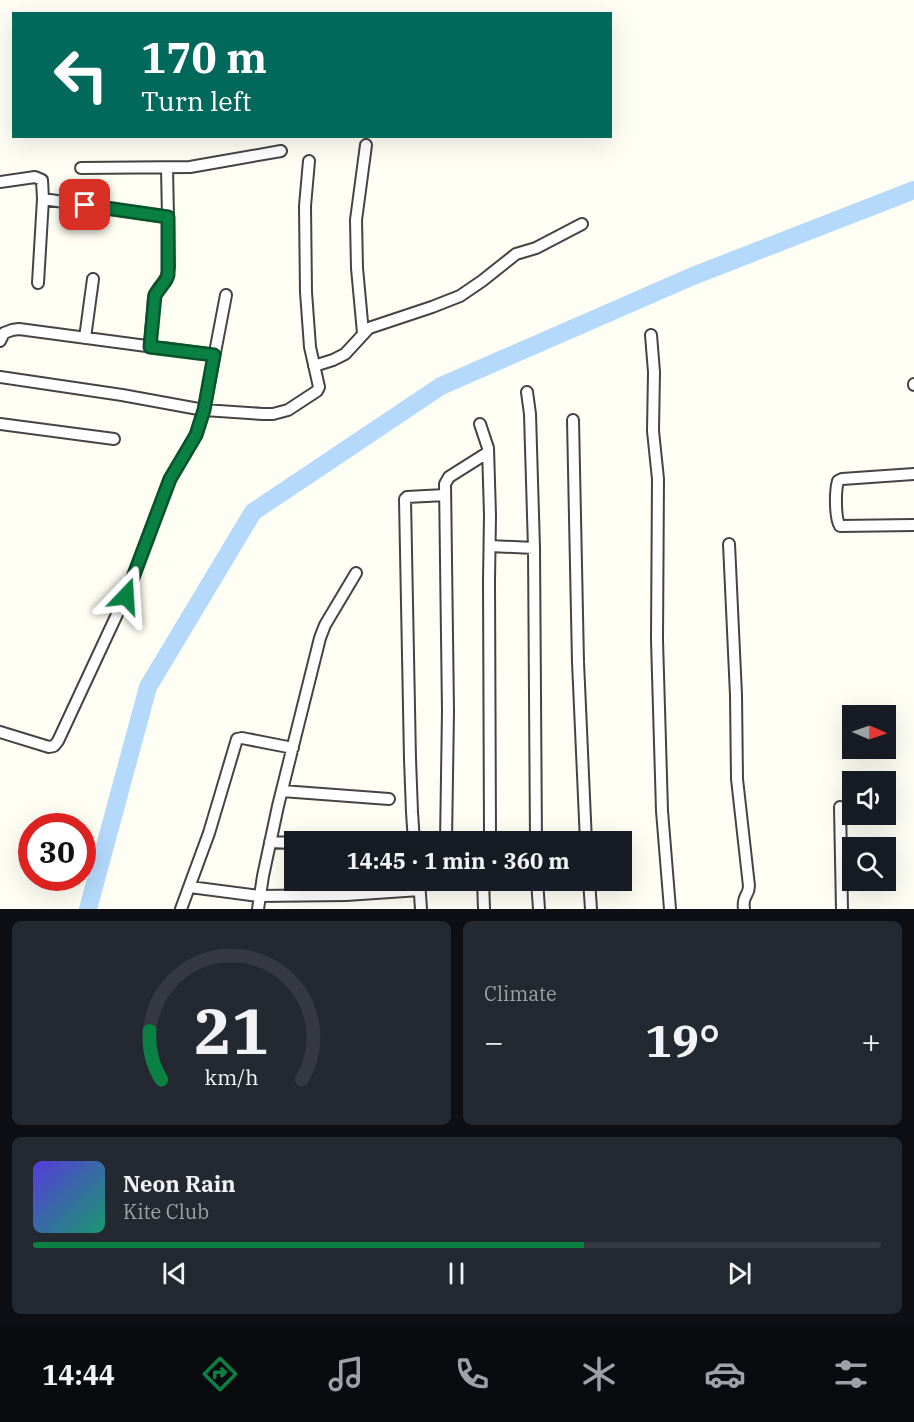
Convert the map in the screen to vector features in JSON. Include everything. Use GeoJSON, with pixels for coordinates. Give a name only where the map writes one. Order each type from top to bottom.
{"type":"FeatureCollection","features":[{"type":"Feature","properties":{"kind":"street"},"geometry":{"type":"LineString","coordinates":[[363,333],[357,268],[356,220],[366,145]]}},
{"type":"Feature","properties":{"kind":"street"},"geometry":{"type":"LineString","coordinates":[[81,168],[206,166],[281,151]]}},
{"type":"Feature","properties":{"kind":"street"},"geometry":{"type":"LineString","coordinates":[[0,377],[204,410],[273,414],[288,410],[318,389],[319,384],[308,331],[304,248],[309,161]]}},
{"type":"Feature","properties":{"kind":"street"},"geometry":{"type":"LineString","coordinates":[[150,347],[155,295],[168,275],[167,168]]}},
{"type":"Feature","properties":{"kind":"street"},"geometry":{"type":"LineString","coordinates":[[0,182],[38,177],[42,180],[38,283]]}},
{"type":"Feature","properties":{"kind":"street"},"geometry":{"type":"LineString","coordinates":[[43,200],[168,217]]}},
{"type":"Feature","properties":{"kind":"street"},"geometry":{"type":"LineString","coordinates":[[314,366],[345,354],[372,326],[460,296],[483,282],[516,254],[536,248],[582,224]]}},
{"type":"Feature","properties":{"kind":"street"},"geometry":{"type":"LineString","coordinates":[[85,338],[93,279]]}},
{"type":"Feature","properties":{"kind":"street"},"geometry":{"type":"LineString","coordinates":[[0,732],[45,746],[56,745],[126,596],[170,479],[196,435],[204,410],[226,295]]}},
{"type":"Feature","properties":{"kind":"street"},"geometry":{"type":"LineString","coordinates":[[0,341],[4,333],[19,329],[214,355]]}},
{"type":"Feature","properties":{"kind":"street"},"geometry":{"type":"LineString","coordinates":[[651,335],[654,372],[653,431],[658,479],[657,640],[662,811],[670,909]]}},
{"type":"Feature","properties":{"kind":"street"},"geometry":{"type":"LineString","coordinates":[[527,392],[530,414],[534,548],[536,831]]}},
{"type":"Feature","properties":{"kind":"street"},"geometry":{"type":"LineString","coordinates":[[573,420],[578,662],[586,831]]}},
{"type":"Feature","properties":{"kind":"street"},"geometry":{"type":"LineString","coordinates":[[0,424],[114,440]]}},
{"type":"Feature","properties":{"kind":"street"},"geometry":{"type":"LineString","coordinates":[[480,424],[487,443],[490,515],[490,831]]}},
{"type":"Feature","properties":{"kind":"street"},"geometry":{"type":"LineString","coordinates":[[446,831],[448,711],[445,484],[447,479],[487,453]]}},
{"type":"Feature","properties":{"kind":"street"},"geometry":{"type":"LineString","coordinates":[[914,474],[842,479],[838,481],[836,487],[837,524],[840,526],[914,525]]}},
{"type":"Feature","properties":{"kind":"street"},"geometry":{"type":"LineString","coordinates":[[413,831],[405,499],[445,495]]}},
{"type":"Feature","properties":{"kind":"street"},"geometry":{"type":"LineString","coordinates":[[729,544],[736,695],[737,779],[749,888],[744,898],[744,909]]}},
{"type":"Feature","properties":{"kind":"street"},"geometry":{"type":"LineString","coordinates":[[490,546],[534,548]]}},
{"type":"Feature","properties":{"kind":"street"},"geometry":{"type":"LineString","coordinates":[[258,909],[270,842],[320,638],[325,625],[356,573]]}},
{"type":"Feature","properties":{"kind":"street"},"geometry":{"type":"LineString","coordinates":[[181,909],[209,833],[237,739],[292,748]]}},
{"type":"Feature","properties":{"kind":"street"},"geometry":{"type":"LineString","coordinates":[[282,791],[389,799]]}},
{"type":"Feature","properties":{"kind":"street"},"geometry":{"type":"LineString","coordinates":[[840,807],[842,909]]}},
{"type":"Feature","properties":{"kind":"street"},"geometry":{"type":"LineString","coordinates":[[270,842],[284,843]]}},
{"type":"Feature","properties":{"kind":"street"},"geometry":{"type":"LineString","coordinates":[[190,887],[260,896],[345,895],[375,891]]}},
{"type":"Feature","properties":{"kind":"street"},"geometry":{"type":"LineString","coordinates":[[420,891],[421,909]]}},
{"type":"Feature","properties":{"kind":"street"},"geometry":{"type":"LineString","coordinates":[[483,891],[484,909]]}},
{"type":"Feature","properties":{"kind":"street"},"geometry":{"type":"LineString","coordinates":[[538,891],[539,909]]}},
{"type":"Feature","properties":{"kind":"street"},"geometry":{"type":"LineString","coordinates":[[590,891],[591,909]]}},
{"type":"Feature","properties":{"kind":"waterway"},"geometry":{"type":"LineString","coordinates":[[88,909],[148,687],[253,512],[441,386],[693,276],[914,190]]}},
{"type":"Feature","properties":{"kind":"route"},"geometry":{"type":"LineString","coordinates":[[85,205],[168,217],[168,275],[155,295],[150,347],[214,355],[204,410],[196,435],[170,479],[126,596]]}}]}
